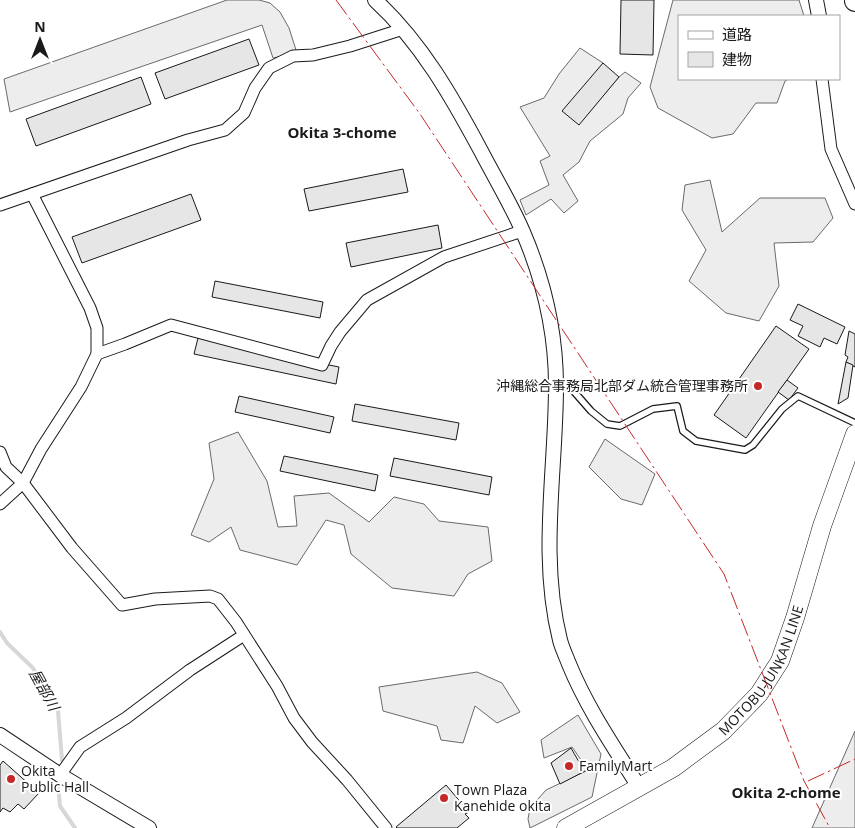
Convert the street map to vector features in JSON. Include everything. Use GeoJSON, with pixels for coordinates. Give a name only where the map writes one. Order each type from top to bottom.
{"type":"FeatureCollection","features":[{"type":"Feature","properties":{"kind":"main road","name":"MOTOBU-JUNKAN LINE"},"geometry":{"type":"LineString","coordinates":[[566,828],[673,768],[723,731],[759,694],[780,661],[795,618],[822,526],[855,434]]}},
{"type":"Feature","properties":{"kind":"street"},"geometry":{"type":"LineString","coordinates":[[376,0],[403,29],[426,58],[470,130],[522,231],[543,290],[551,322],[555,354],[556,387],[550,544],[553,606],[561,642],[581,692],[639,788]]}},
{"type":"Feature","properties":{"kind":"street"},"geometry":{"type":"LineString","coordinates":[[816,0],[819,15]]}},
{"type":"Feature","properties":{"kind":"street"},"geometry":{"type":"LineString","coordinates":[[0,205],[188,140],[225,130],[244,113],[254,88],[269,68],[293,56],[313,55],[350,46],[403,29]]}},
{"type":"Feature","properties":{"kind":"street"},"geometry":{"type":"LineString","coordinates":[[822,80],[831,149],[855,204]]}},
{"type":"Feature","properties":{"kind":"street"},"geometry":{"type":"LineString","coordinates":[[0,504],[23,483],[55,426],[81,387],[97,354],[97,328],[90,308],[32,194]]}},
{"type":"Feature","properties":{"kind":"street"},"geometry":{"type":"LineString","coordinates":[[97,354],[171,325],[322,365],[340,332],[367,300],[444,257],[522,231]]}},
{"type":"Feature","properties":{"kind":"street"},"geometry":{"type":"LineString","coordinates":[[0,452],[6,467],[23,483],[72,548],[122,605],[155,600],[210,596],[218,600],[244,635],[277,686],[294,718],[312,742],[386,828]]}},
{"type":"Feature","properties":{"kind":"street"},"geometry":{"type":"LineString","coordinates":[[60,775],[80,747],[126,718],[190,670],[244,635]]}},
{"type":"Feature","properties":{"kind":"street"},"geometry":{"type":"LineString","coordinates":[[0,735],[60,775],[148,828]]}},
{"type":"Feature","properties":{"kind":"lane"},"geometry":{"type":"LineString","coordinates":[[556,387],[570,387],[591,411],[607,424],[620,426],[653,409],[677,406],[683,431],[696,441],[745,450],[753,445],[782,409],[798,396],[855,423]]}},
{"type":"Feature","properties":{"kind":"shaded area"},"geometry":{"type":"Polygon","coordinates":[[[227,0],[259,0],[270,3],[280,12],[289,28],[297,53],[273,58],[262,25],[10,112],[4,79],[227,0]]]}},
{"type":"Feature","properties":{"kind":"shaded area"},"geometry":{"type":"Polygon","coordinates":[[[673,0],[799,0],[804,15],[678,15],[678,80],[787,80],[777,103],[756,103],[733,134],[712,138],[658,108],[650,87],[673,0]]]}},
{"type":"Feature","properties":{"kind":"shaded area"},"geometry":{"type":"Polygon","coordinates":[[[580,48],[603,63],[579,124],[625,72],[641,83],[628,98],[623,114],[590,141],[579,162],[563,175],[578,201],[564,213],[551,199],[526,215],[520,200],[549,185],[540,161],[550,156],[520,107],[544,98],[559,74],[580,48]]]}},
{"type":"Feature","properties":{"kind":"shaded area"},"geometry":{"type":"Polygon","coordinates":[[[710,180],[722,232],[760,198],[825,198],[833,218],[813,242],[774,243],[779,286],[759,321],[726,313],[689,281],[706,250],[682,210],[685,185],[710,180]]]}},
{"type":"Feature","properties":{"kind":"shaded area"},"geometry":{"type":"Polygon","coordinates":[[[238,432],[267,481],[278,527],[297,526],[294,496],[329,493],[369,522],[394,497],[424,504],[439,521],[488,527],[492,561],[468,574],[454,596],[392,588],[351,554],[344,525],[326,520],[297,565],[240,550],[231,527],[209,542],[191,535],[214,479],[209,443],[238,432]]]}},
{"type":"Feature","properties":{"kind":"shaded area"},"geometry":{"type":"Polygon","coordinates":[[[605,439],[655,474],[642,505],[621,499],[589,467],[605,439]]]}},
{"type":"Feature","properties":{"kind":"shaded area"},"geometry":{"type":"Polygon","coordinates":[[[477,672],[502,683],[520,712],[497,723],[475,706],[463,743],[441,740],[437,726],[383,711],[379,687],[477,672]]]}},
{"type":"Feature","properties":{"kind":"shaded area"},"geometry":{"type":"Polygon","coordinates":[[[578,715],[601,754],[592,797],[530,828],[528,819],[530,808],[546,790],[588,770],[572,747],[544,758],[541,740],[578,715]]]}},
{"type":"Feature","properties":{"kind":"shaded area"},"geometry":{"type":"Polygon","coordinates":[[[855,731],[855,828],[812,828],[855,731]]]}},
{"type":"Feature","properties":{"kind":"building"},"geometry":{"type":"Polygon","coordinates":[[[621,0],[654,0],[653,55],[620,54],[621,0]]]}},
{"type":"Feature","properties":{"kind":"building"},"geometry":{"type":"Polygon","coordinates":[[[249,39],[259,65],[165,99],[155,73],[249,39]]]}},
{"type":"Feature","properties":{"kind":"building"},"geometry":{"type":"Polygon","coordinates":[[[603,63],[619,77],[579,125],[562,111],[603,63]]]}},
{"type":"Feature","properties":{"kind":"building"},"geometry":{"type":"Polygon","coordinates":[[[141,77],[151,104],[36,146],[26,119],[141,77]]]}},
{"type":"Feature","properties":{"kind":"building"},"geometry":{"type":"Polygon","coordinates":[[[403,169],[408,192],[309,211],[304,189],[403,169]]]}},
{"type":"Feature","properties":{"kind":"building"},"geometry":{"type":"Polygon","coordinates":[[[191,194],[201,220],[82,263],[72,237],[191,194]]]}},
{"type":"Feature","properties":{"kind":"building"},"geometry":{"type":"Polygon","coordinates":[[[438,225],[442,248],[351,267],[346,243],[438,225]]]}},
{"type":"Feature","properties":{"kind":"building"},"geometry":{"type":"Polygon","coordinates":[[[215,281],[323,302],[320,318],[212,297],[215,281]]]}},
{"type":"Feature","properties":{"kind":"building"},"geometry":{"type":"Polygon","coordinates":[[[798,304],[845,327],[837,344],[824,338],[820,347],[798,336],[803,326],[790,320],[798,304]]]}},
{"type":"Feature","properties":{"kind":"building","name":"沖縄総合事務局北部ダム統合管理事務所"},"geometry":{"type":"Polygon","coordinates":[[[776,326],[809,349],[746,438],[714,415],[776,326]]]}},
{"type":"Feature","properties":{"kind":"building"},"geometry":{"type":"Polygon","coordinates":[[[849,331],[855,334],[855,367],[846,362],[848,357],[845,355],[849,331]]]}},
{"type":"Feature","properties":{"kind":"building"},"geometry":{"type":"Polygon","coordinates":[[[198,338],[339,367],[336,384],[194,354],[198,338]]]}},
{"type":"Feature","properties":{"kind":"building"},"geometry":{"type":"Polygon","coordinates":[[[846,362],[853,365],[848,398],[838,404],[846,362]]]}},
{"type":"Feature","properties":{"kind":"building"},"geometry":{"type":"Polygon","coordinates":[[[787,380],[798,388],[789,400],[778,392],[787,380]]]}},
{"type":"Feature","properties":{"kind":"building"},"geometry":{"type":"Polygon","coordinates":[[[239,396],[334,417],[330,433],[235,412],[239,396]]]}},
{"type":"Feature","properties":{"kind":"building"},"geometry":{"type":"Polygon","coordinates":[[[355,404],[459,423],[456,440],[352,421],[355,404]]]}},
{"type":"Feature","properties":{"kind":"building"},"geometry":{"type":"Polygon","coordinates":[[[284,456],[378,475],[375,491],[280,471],[284,456]]]}},
{"type":"Feature","properties":{"kind":"building"},"geometry":{"type":"Polygon","coordinates":[[[394,458],[492,477],[489,495],[390,476],[394,458]]]}},
{"type":"Feature","properties":{"kind":"building","name":"FamilyMart"},"geometry":{"type":"Polygon","coordinates":[[[571,748],[579,762],[582,761],[587,770],[560,784],[551,763],[571,748]]]}},
{"type":"Feature","properties":{"kind":"building","name":"Okita Public Hall"},"geometry":{"type":"Polygon","coordinates":[[[3,761],[39,793],[24,809],[18,804],[10,812],[3,808],[0,812],[0,765],[3,761]]]}},
{"type":"Feature","properties":{"kind":"building","name":"Town Plaza Kanehide okita"},"geometry":{"type":"Polygon","coordinates":[[[446,785],[469,812],[465,814],[469,818],[457,828],[396,827],[446,785]]]}},
{"type":"Feature","properties":{"kind":"waterway","name":"屋部川"},"geometry":{"type":"LineString","coordinates":[[0,632],[7,643],[33,668],[58,711],[62,760]]}},
{"type":"Feature","properties":{"kind":"waterway","name":"屋部川"},"geometry":{"type":"LineString","coordinates":[[58,784],[60,806],[75,828]]}},
{"type":"Feature","properties":{"kind":"power"},"geometry":{"type":"LineString","coordinates":[[336,0],[420,114],[724,574],[804,781],[830,828]]}},
{"type":"Feature","properties":{"kind":"power"},"geometry":{"type":"LineString","coordinates":[[808,781],[855,759]]}},
{"type":"Feature","properties":{"kind":"place","name":"沖縄総合事務局北部ダム統合管理事務所"},"geometry":{"type":"Point","coordinates":[758,386]}},
{"type":"Feature","properties":{"kind":"place","name":"FamilyMart"},"geometry":{"type":"Point","coordinates":[569,766]}},
{"type":"Feature","properties":{"kind":"place","name":"Okita Public Hall"},"geometry":{"type":"Point","coordinates":[11,779]}},
{"type":"Feature","properties":{"kind":"place","name":"Town Plaza Kanehide okita"},"geometry":{"type":"Point","coordinates":[444,798]}},
{"type":"Feature","properties":{"kind":"district","name":"Okita 3-chome"},"geometry":{"type":"Point","coordinates":[342,133]}},
{"type":"Feature","properties":{"kind":"district","name":"Okita 2-chome"},"geometry":{"type":"Point","coordinates":[786,793]}}]}
